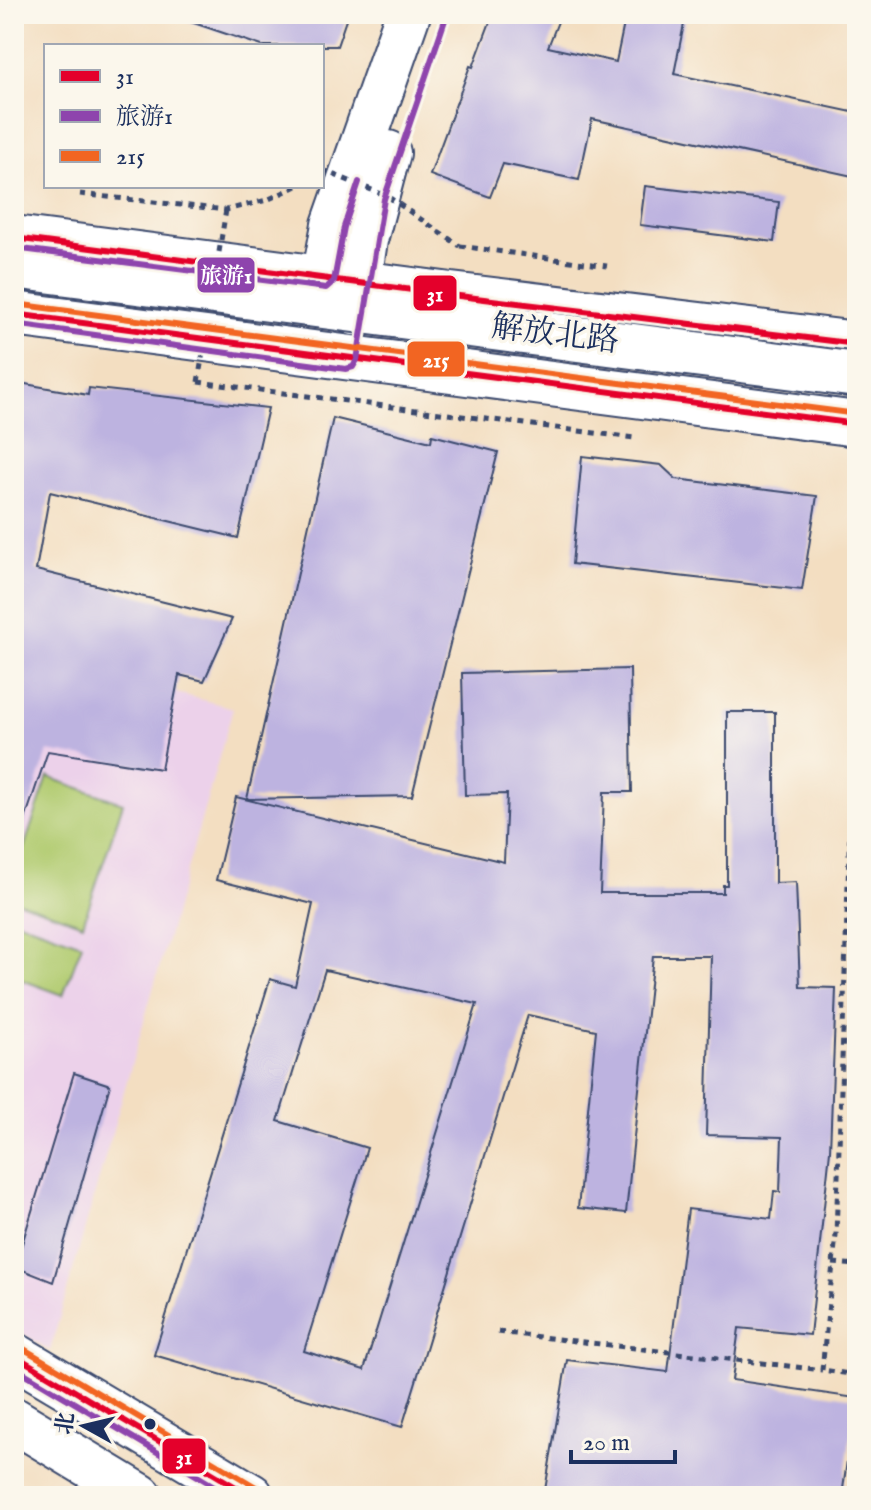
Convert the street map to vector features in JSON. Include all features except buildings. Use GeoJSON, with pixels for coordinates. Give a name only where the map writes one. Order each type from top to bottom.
{"type":"FeatureCollection","features":[{"type":"Feature","properties":{"kind":"main road"},"geometry":{"type":"LineString","coordinates":[[347,359],[334,225],[408,14]]}},
{"type":"Feature","properties":{"kind":"main road"},"geometry":{"type":"LineString","coordinates":[[341,280],[437,14]]}},
{"type":"Feature","properties":{"kind":"main road","name":"解放北路"},"geometry":{"type":"LineString","coordinates":[[14,238],[857,344]]}},
{"type":"Feature","properties":{"kind":"main road","name":"解放北路"},"geometry":{"type":"LineString","coordinates":[[14,266],[857,375]]}},
{"type":"Feature","properties":{"kind":"main road","name":"解放北路"},"geometry":{"type":"LineString","coordinates":[[14,287],[857,396]]}},
{"type":"Feature","properties":{"kind":"main road","name":"解放北路"},"geometry":{"type":"LineString","coordinates":[[14,314],[857,424]]}},
{"type":"Feature","properties":{"kind":"main road"},"geometry":{"type":"LineString","coordinates":[[14,1355],[251,1496]]}},
{"type":"Feature","properties":{"kind":"main road"},"geometry":{"type":"LineString","coordinates":[[14,1420],[140,1496]]}},
{"type":"Feature","properties":{"kind":"path"},"geometry":{"type":"LineString","coordinates":[[324,171],[387,196],[460,246],[607,266]]}},
{"type":"Feature","properties":{"kind":"path"},"geometry":{"type":"LineString","coordinates":[[80,194],[226,210],[267,200],[293,188]]}},
{"type":"Feature","properties":{"kind":"path"},"geometry":{"type":"LineString","coordinates":[[198,382],[639,439]]}},
{"type":"Feature","properties":{"kind":"path"},"geometry":{"type":"LineString","coordinates":[[822,1370],[833,1263],[857,621]]}},
{"type":"Feature","properties":{"kind":"path"},"geometry":{"type":"LineString","coordinates":[[833,1263],[857,1265]]}},
{"type":"Feature","properties":{"kind":"path"},"geometry":{"type":"LineString","coordinates":[[498,1332],[857,1375]]}},
{"type":"Feature","properties":{"kind":"shaded area"},"geometry":{"type":"Polygon","coordinates":[[[14,650],[233,708],[50,1351],[14,1328],[14,650]]]}},
{"type":"Feature","properties":{"kind":"green space"},"geometry":{"type":"Polygon","coordinates":[[[48,777],[123,803],[83,924],[14,900],[14,877],[48,777]]]}},
{"type":"Feature","properties":{"kind":"green space"},"geometry":{"type":"Polygon","coordinates":[[[14,920],[82,944],[63,995],[14,977],[14,920]]]}},
{"type":"Feature","properties":{"kind":"transit line","name":"旅游1"},"geometry":{"type":"LineString","coordinates":[[14,324],[346,369],[353,367],[357,360],[384,199],[446,17]]}},
{"type":"Feature","properties":{"kind":"transit line","name":"旅游1"},"geometry":{"type":"LineString","coordinates":[[14,248],[326,288],[334,281],[344,227],[359,182]]}},
{"type":"Feature","properties":{"kind":"transit line","name":"31"},"geometry":{"type":"LineString","coordinates":[[14,238],[857,344]]}},
{"type":"Feature","properties":{"kind":"transit line","name":"215"},"geometry":{"type":"LineString","coordinates":[[15,304],[857,414]]}},
{"type":"Feature","properties":{"kind":"transit line","name":"31"},"geometry":{"type":"LineString","coordinates":[[14,314],[857,424]]}},
{"type":"Feature","properties":{"kind":"transit line","name":"215"},"geometry":{"type":"LineString","coordinates":[[19,1346],[256,1487]]}},
{"type":"Feature","properties":{"kind":"transit line","name":"31"},"geometry":{"type":"LineString","coordinates":[[14,1355],[251,1496]]}},
{"type":"Feature","properties":{"kind":"transit line","name":"旅游1"},"geometry":{"type":"LineString","coordinates":[[14,1367],[231,1496]]}}]}
